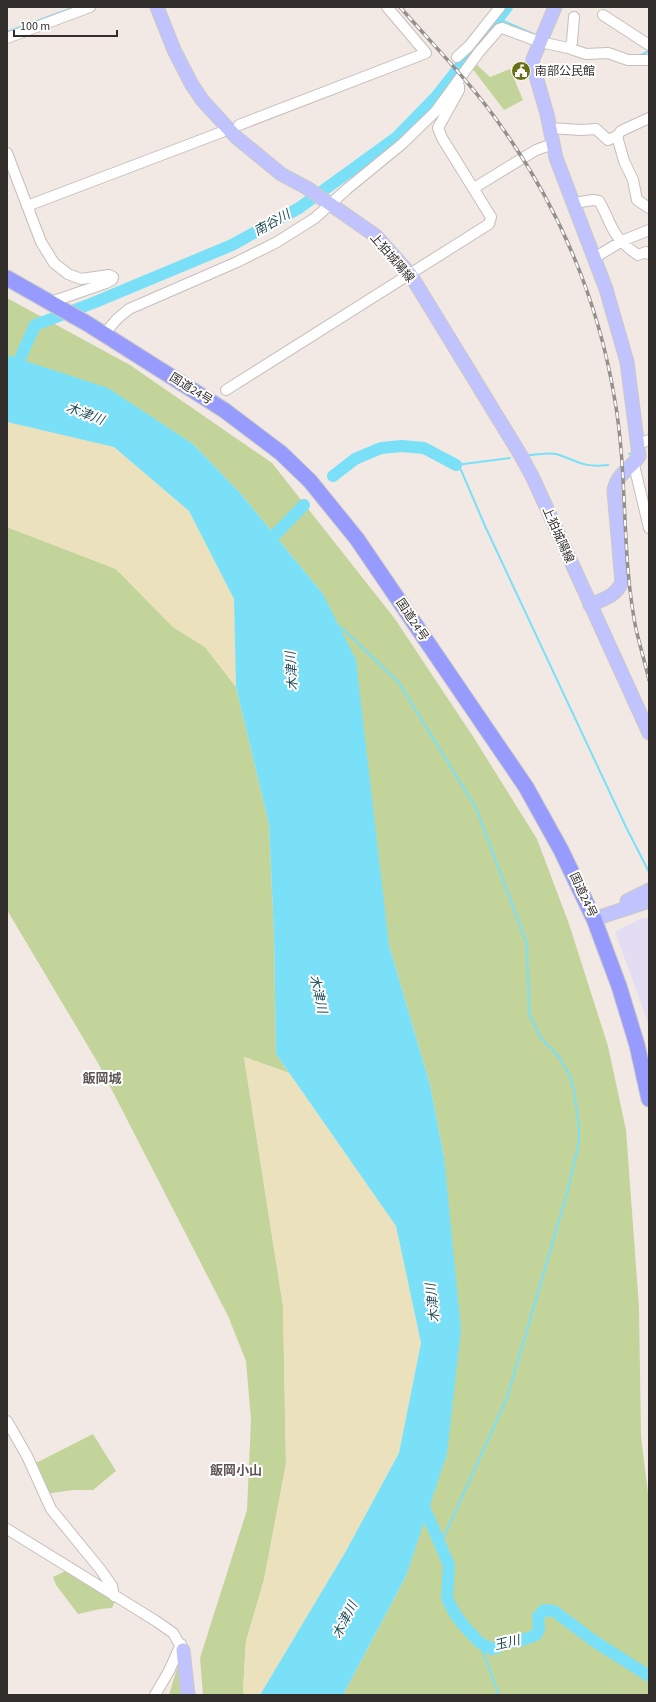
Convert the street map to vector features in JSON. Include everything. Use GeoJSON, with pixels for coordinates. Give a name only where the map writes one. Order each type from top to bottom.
{"type":"FeatureCollection","features":[{"type":"Feature","properties":{"kind":"highway","name":"国道24号"},"geometry":{"type":"LineString","coordinates":[[7,278],[52,302],[224,410],[281,453],[310,481],[357,539],[526,787],[561,850],[594,919],[619,986],[636,1045],[649,1099]]}},
{"type":"Feature","properties":{"kind":"main road","name":"上狛城陽線"},"geometry":{"type":"LineString","coordinates":[[157,7],[182,67],[204,101],[236,137],[281,174],[307,188],[376,236],[410,274],[520,454],[533,478],[649,733]]}},
{"type":"Feature","properties":{"kind":"main road"},"geometry":{"type":"LineString","coordinates":[[555,7],[533,60],[533,66],[550,128],[556,158],[606,289],[627,362],[644,442],[634,465],[618,478],[614,491],[622,582],[618,590],[611,596],[590,605]]}},
{"type":"Feature","properties":{"kind":"main road"},"geometry":{"type":"LineString","coordinates":[[617,910],[627,900],[649,890]]}},
{"type":"Feature","properties":{"kind":"main road"},"geometry":{"type":"LineString","coordinates":[[594,919],[617,910],[649,901]]}},
{"type":"Feature","properties":{"kind":"main road"},"geometry":{"type":"LineString","coordinates":[[617,910],[633,912],[649,910]]}},
{"type":"Feature","properties":{"kind":"main road"},"geometry":{"type":"LineString","coordinates":[[182,1647],[188,1695]]}},
{"type":"Feature","properties":{"kind":"street"},"geometry":{"type":"LineString","coordinates":[[7,38],[90,7]]}},
{"type":"Feature","properties":{"kind":"street"},"geometry":{"type":"LineString","coordinates":[[239,125],[426,53],[387,7]]}},
{"type":"Feature","properties":{"kind":"street"},"geometry":{"type":"LineString","coordinates":[[481,19],[495,7]]}},
{"type":"Feature","properties":{"kind":"street"},"geometry":{"type":"LineString","coordinates":[[456,57],[469,46],[500,7]]}},
{"type":"Feature","properties":{"kind":"street"},"geometry":{"type":"LineString","coordinates":[[104,334],[117,319],[129,309],[237,262],[277,242],[315,218],[328,202],[402,144],[436,111],[479,52],[499,29],[502,28],[540,42],[569,48],[586,54],[608,53],[628,60],[645,60],[644,48],[649,44],[603,15]]}},
{"type":"Feature","properties":{"kind":"street"},"geometry":{"type":"LineString","coordinates":[[569,48],[572,42],[574,18]]}},
{"type":"Feature","properties":{"kind":"street"},"geometry":{"type":"LineString","coordinates":[[226,390],[489,224],[491,217],[442,138],[438,128],[459,90],[458,82]]}},
{"type":"Feature","properties":{"kind":"street"},"geometry":{"type":"LineString","coordinates":[[550,128],[581,130],[596,129],[608,140],[616,136],[621,131],[649,118]]}},
{"type":"Feature","properties":{"kind":"street"},"geometry":{"type":"LineString","coordinates":[[27,206],[222,132]]}},
{"type":"Feature","properties":{"kind":"street"},"geometry":{"type":"LineString","coordinates":[[616,136],[624,161],[633,180],[636,200],[649,208]]}},
{"type":"Feature","properties":{"kind":"street"},"geometry":{"type":"LineString","coordinates":[[474,188],[536,150],[553,144]]}},
{"type":"Feature","properties":{"kind":"street"},"geometry":{"type":"LineString","coordinates":[[7,153],[41,242],[54,263],[68,274],[81,279],[109,275],[113,277],[112,280],[106,283],[52,302]]}},
{"type":"Feature","properties":{"kind":"street"},"geometry":{"type":"LineString","coordinates":[[574,203],[593,200],[599,201],[614,232],[622,241],[638,255],[646,252],[649,254]]}},
{"type":"Feature","properties":{"kind":"street"},"geometry":{"type":"LineString","coordinates":[[594,258],[622,241],[649,230]]}},
{"type":"Feature","properties":{"kind":"street"},"geometry":{"type":"LineString","coordinates":[[634,465],[649,528]]}},
{"type":"Feature","properties":{"kind":"street"},"geometry":{"type":"LineString","coordinates":[[636,1045],[649,1063]]}},
{"type":"Feature","properties":{"kind":"street"},"geometry":{"type":"LineString","coordinates":[[7,1421],[27,1456],[51,1510],[100,1569],[112,1586],[114,1596]]}},
{"type":"Feature","properties":{"kind":"street"},"geometry":{"type":"LineString","coordinates":[[7,1530],[169,1630],[182,1647],[155,1695]]}},
{"type":"Feature","properties":{"kind":"shaded area"},"geometry":{"type":"Polygon","coordinates":[[[649,917],[649,1025],[615,932],[642,918],[649,917]]]}},
{"type":"Feature","properties":{"kind":"green space"},"geometry":{"type":"Polygon","coordinates":[[[475,63],[490,77],[510,69],[523,100],[504,110],[472,68],[475,63]]]}},
{"type":"Feature","properties":{"kind":"green space"},"geometry":{"type":"Polygon","coordinates":[[[7,298],[130,365],[272,463],[395,619],[474,738],[537,839],[569,924],[608,1046],[626,1130],[639,1307],[641,1436],[649,1502],[649,1695],[343,1695],[406,1576],[444,1157],[430,1085],[389,945],[323,594],[241,494],[193,444],[7,355],[7,298]]]}},
{"type":"Feature","properties":{"kind":"green space"},"geometry":{"type":"Polygon","coordinates":[[[7,527],[116,569],[173,627],[205,647],[236,687],[269,824],[274,935],[276,1054],[289,1073],[244,1057],[283,1306],[286,1464],[264,1580],[246,1641],[243,1691],[245,1695],[203,1695],[200,1658],[247,1510],[251,1420],[246,1361],[228,1316],[98,1063],[7,910],[7,527]]]}},
{"type":"Feature","properties":{"kind":"green space"},"geometry":{"type":"Polygon","coordinates":[[[93,1434],[116,1471],[93,1490],[73,1490],[45,1494],[31,1461],[38,1462],[93,1434]]]}},
{"type":"Feature","properties":{"kind":"green space"},"geometry":{"type":"Polygon","coordinates":[[[67,1570],[115,1601],[112,1608],[78,1614],[56,1585],[53,1577],[67,1570]]]}},
{"type":"Feature","properties":{"kind":"green space"},"geometry":{"type":"Polygon","coordinates":[[[181,1655],[184,1695],[169,1695],[181,1655]]]}},
{"type":"Feature","properties":{"kind":"sand"},"geometry":{"type":"Polygon","coordinates":[[[7,422],[114,447],[189,511],[234,599],[236,687],[205,647],[173,627],[116,569],[7,527],[7,422]]]}},
{"type":"Feature","properties":{"kind":"sand"},"geometry":{"type":"Polygon","coordinates":[[[244,1057],[289,1073],[396,1226],[421,1343],[399,1453],[346,1551],[260,1695],[245,1695],[243,1691],[246,1641],[264,1580],[286,1464],[283,1306],[244,1057]]]}},
{"type":"Feature","properties":{"kind":"water","name":"木津川"},"geometry":{"type":"Polygon","coordinates":[[[7,355],[108,388],[193,444],[241,494],[323,594],[356,660],[389,945],[430,1085],[444,1157],[461,1329],[447,1454],[406,1576],[343,1695],[260,1695],[346,1551],[399,1453],[421,1343],[396,1226],[276,1054],[274,935],[269,824],[236,687],[234,599],[189,511],[114,447],[7,422],[7,355]]]}},
{"type":"Feature","properties":{"kind":"waterway"},"geometry":{"type":"LineString","coordinates":[[7,32],[75,7]]}},
{"type":"Feature","properties":{"kind":"waterway","name":"南谷川"},"geometry":{"type":"LineString","coordinates":[[13,374],[35,325],[93,303],[232,245],[299,208],[397,137],[436,97],[507,7]]}},
{"type":"Feature","properties":{"kind":"waterway"},"geometry":{"type":"LineString","coordinates":[[499,19],[538,36]]}},
{"type":"Feature","properties":{"kind":"waterway"},"geometry":{"type":"LineString","coordinates":[[639,56],[649,51]]}},
{"type":"Feature","properties":{"kind":"waterway"},"geometry":{"type":"LineString","coordinates":[[333,476],[355,459],[381,448],[402,446],[424,448],[456,465]]}},
{"type":"Feature","properties":{"kind":"waterway"},"geometry":{"type":"LineString","coordinates":[[528,455],[553,453],[586,465],[608,465]]}},
{"type":"Feature","properties":{"kind":"waterway"},"geometry":{"type":"LineString","coordinates":[[456,465],[510,458]]}},
{"type":"Feature","properties":{"kind":"waterway"},"geometry":{"type":"LineString","coordinates":[[456,465],[461,470],[485,526],[626,827],[649,872]]}},
{"type":"Feature","properties":{"kind":"waterway"},"geometry":{"type":"LineString","coordinates":[[263,547],[304,505]]}},
{"type":"Feature","properties":{"kind":"waterway"},"geometry":{"type":"LineString","coordinates":[[338,628],[342,628],[399,683],[476,808],[527,944],[529,1013],[540,1037],[559,1057],[570,1076],[574,1090],[579,1128],[579,1142],[568,1190],[507,1398],[441,1543]]}},
{"type":"Feature","properties":{"kind":"waterway","name":"玉川"},"geometry":{"type":"LineString","coordinates":[[421,1500],[449,1565],[447,1598],[455,1614],[479,1642],[491,1649],[496,1648],[505,1642],[520,1641],[536,1635],[539,1629],[538,1617],[544,1610],[554,1611],[594,1641],[649,1676]]}},
{"type":"Feature","properties":{"kind":"waterway"},"geometry":{"type":"LineString","coordinates":[[479,1642],[499,1695]]}},
{"type":"Feature","properties":{"kind":"railway"},"geometry":{"type":"LineString","coordinates":[[400,7],[479,97],[524,160],[559,225],[588,293],[608,364],[615,401],[622,458],[626,544],[631,601],[636,629],[649,680]]}},
{"type":"Feature","properties":{"kind":"place","name":"南部公民館"},"geometry":{"type":"Point","coordinates":[521,71]}},
{"type":"Feature","properties":{"kind":"district","name":"飯岡城"},"geometry":{"type":"Point","coordinates":[102,1079]}},
{"type":"Feature","properties":{"kind":"district","name":"飯岡小山"},"geometry":{"type":"Point","coordinates":[236,1471]}}]}
